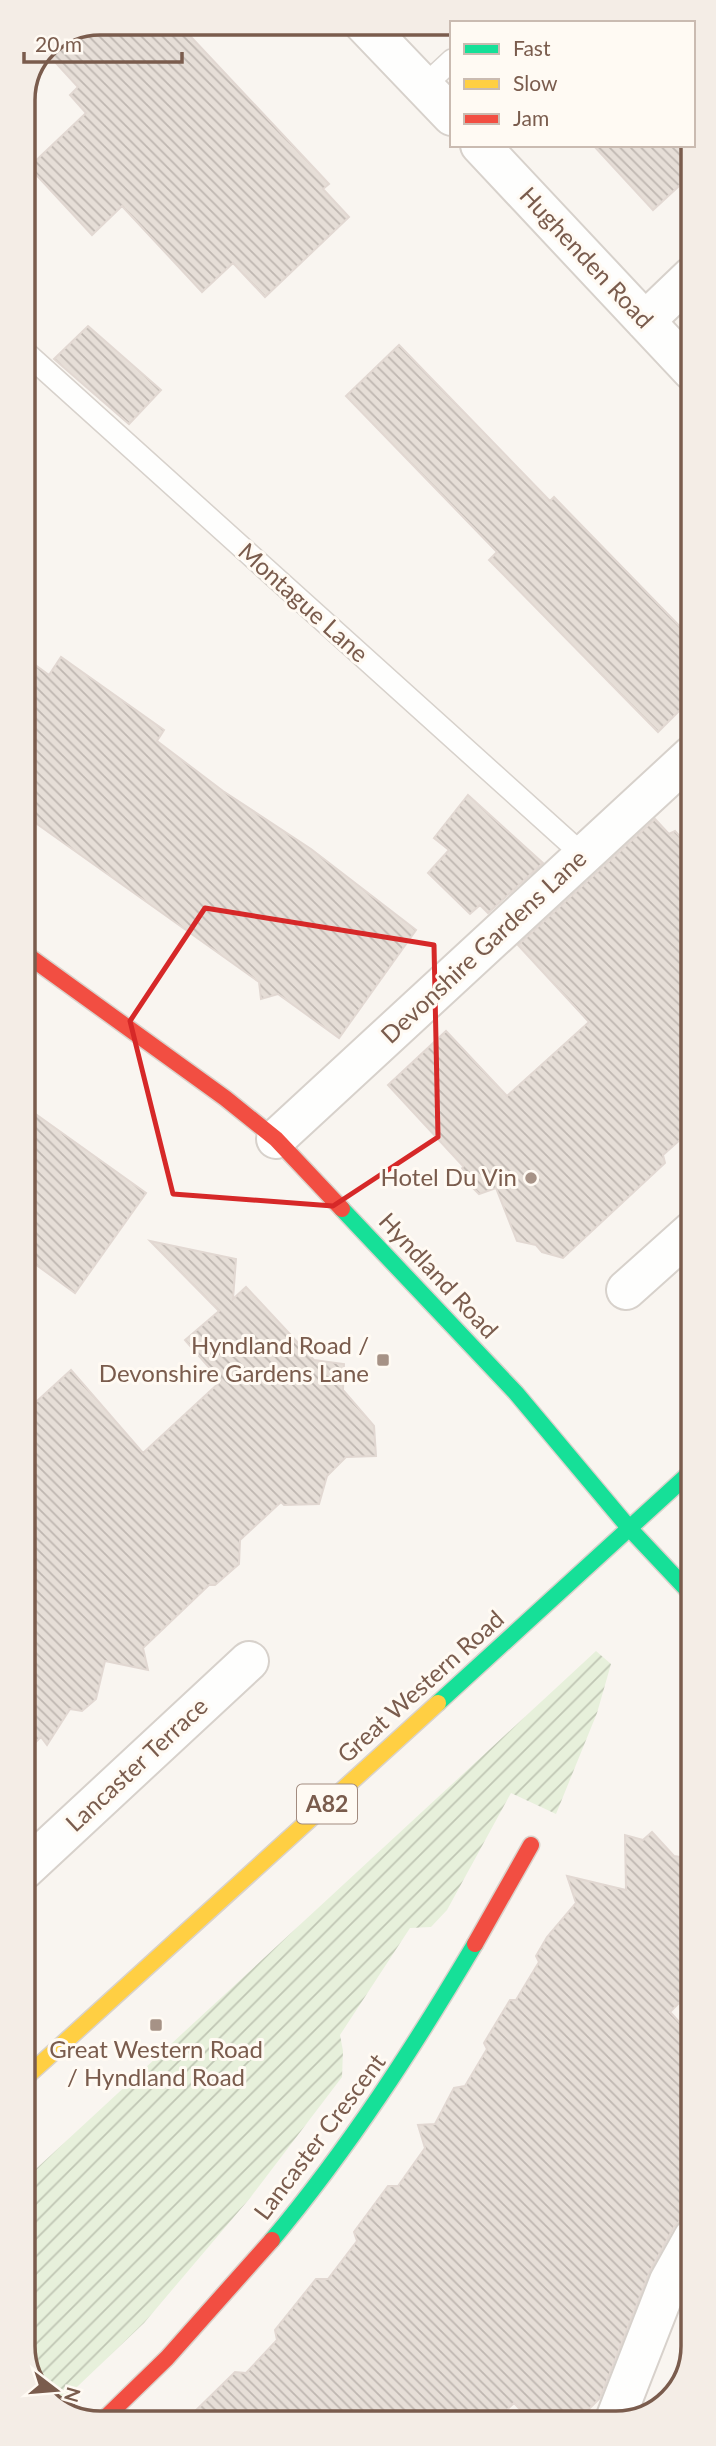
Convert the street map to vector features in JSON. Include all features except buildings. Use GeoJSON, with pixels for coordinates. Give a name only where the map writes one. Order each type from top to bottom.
{"type":"FeatureCollection","features":[{"type":"Feature","properties":{"kind":"street"},"geometry":{"type":"LineString","coordinates":[[375,35],[450,114]]}},
{"type":"Feature","properties":{"kind":"street","name":"Hughenden Road"},"geometry":{"type":"LineString","coordinates":[[482,147],[681,359]]}},
{"type":"Feature","properties":{"kind":"street"},"geometry":{"type":"LineString","coordinates":[[645,321],[681,287]]}},
{"type":"Feature","properties":{"kind":"street","name":"Devonshire Gardens Lane"},"geometry":{"type":"LineString","coordinates":[[276,1139],[681,765]]}},
{"type":"Feature","properties":{"kind":"street","name":"Hyndland Road"},"geometry":{"type":"LineString","coordinates":[[35,961],[225,1098],[276,1139],[516,1393],[630,1529],[681,1583]]}},
{"type":"Feature","properties":{"kind":"street"},"geometry":{"type":"LineString","coordinates":[[626,1290],[681,1241]]}},
{"type":"Feature","properties":{"kind":"street","name":"Great Western Road"},"geometry":{"type":"LineString","coordinates":[[35,2069],[681,1481]]}},
{"type":"Feature","properties":{"kind":"street","name":"Lancaster Terrace"},"geometry":{"type":"LineString","coordinates":[[35,1860],[249,1661]]}},
{"type":"Feature","properties":{"kind":"street","name":"Lancaster Crescent"},"geometry":{"type":"LineString","coordinates":[[113,2411],[158,2370],[249,2269],[329,2171],[397,2074],[469,1960],[531,1845]]}},
{"type":"Feature","properties":{"kind":"street"},"geometry":{"type":"LineString","coordinates":[[618,2411],[670,2281],[681,2260]]}},
{"type":"Feature","properties":{"kind":"lane"},"geometry":{"type":"LineString","coordinates":[[424,86],[450,62]]}},
{"type":"Feature","properties":{"kind":"lane","name":"Montague Lane"},"geometry":{"type":"LineString","coordinates":[[35,361],[583,855]]}},
{"type":"Feature","properties":{"kind":"highlighted area"},"geometry":{"type":"Polygon","coordinates":[[[205,908],[434,945],[438,1137],[333,1206],[173,1194],[130,1021],[205,908]]]}},
{"type":"Feature","properties":{"kind":"green space"},"geometry":{"type":"Polygon","coordinates":[[[596,1651],[611,1664],[597,1713],[556,1814],[511,1793],[447,1910],[431,1927],[410,1928],[340,2035],[343,2051],[342,2077],[250,2198],[144,2323],[64,2400],[48,2386],[36,2359],[35,2170],[596,1651]]]}},
{"type":"Feature","properties":{"kind":"traffic: fast"},"geometry":{"type":"LineString","coordinates":[[342,1209],[516,1393],[630,1529],[681,1583]]}},
{"type":"Feature","properties":{"kind":"traffic: fast"},"geometry":{"type":"LineString","coordinates":[[438,1703],[681,1481]]}},
{"type":"Feature","properties":{"kind":"traffic: fast"},"geometry":{"type":"LineString","coordinates":[[272,2240],[328,2169],[380,2096],[475,1944]]}},
{"type":"Feature","properties":{"kind":"traffic: slow"},"geometry":{"type":"LineString","coordinates":[[35,2069],[438,1703]]}},
{"type":"Feature","properties":{"kind":"traffic: jam"},"geometry":{"type":"LineString","coordinates":[[35,961],[225,1098],[276,1139],[342,1209]]}},
{"type":"Feature","properties":{"kind":"traffic: jam"},"geometry":{"type":"LineString","coordinates":[[475,1944],[531,1845]]}},
{"type":"Feature","properties":{"kind":"traffic: jam"},"geometry":{"type":"LineString","coordinates":[[112,2411],[167,2358],[272,2240]]}},
{"type":"Feature","properties":{"kind":"place","name":"Hotel Du Vin"},"geometry":{"type":"Point","coordinates":[531,1178]}},
{"type":"Feature","properties":{"kind":"place","name":"Hyndland Road / Devonshire Gardens Lane"},"geometry":{"type":"Point","coordinates":[383,1360]}},
{"type":"Feature","properties":{"kind":"place","name":"Great Western Road / Hyndland Road"},"geometry":{"type":"Point","coordinates":[156,2025]}}]}
